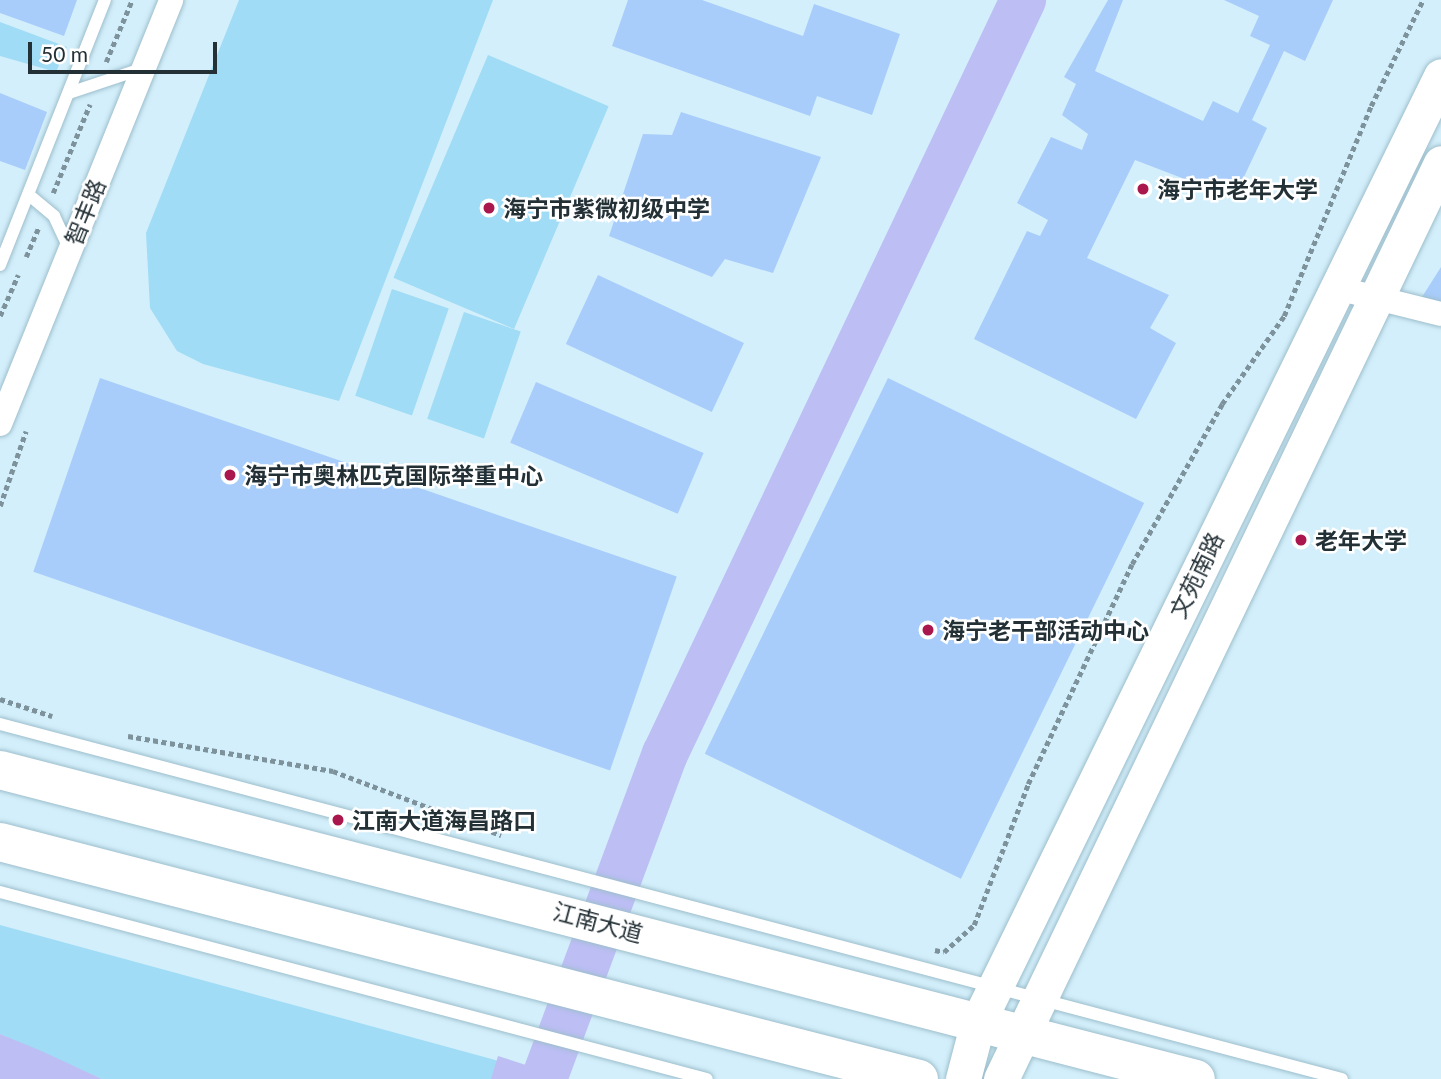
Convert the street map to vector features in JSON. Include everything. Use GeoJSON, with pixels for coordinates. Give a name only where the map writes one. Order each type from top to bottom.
{"type":"FeatureCollection","features":[{"type":"Feature","properties":{"kind":"highway","name":"江南大道"},"geometry":{"type":"LineString","coordinates":[[0,770],[511,899],[1196,1079]]}},
{"type":"Feature","properties":{"kind":"highway"},"geometry":{"type":"LineString","coordinates":[[0,842],[486,965],[919,1079]]}},
{"type":"Feature","properties":{"kind":"main road","name":"文苑南路"},"geometry":{"type":"LineString","coordinates":[[963,1079],[978,1023],[995,986],[1441,76]]}},
{"type":"Feature","properties":{"kind":"main road","name":"文苑南路"},"geometry":{"type":"LineString","coordinates":[[1001,1079],[1018,1033],[1441,163]]}},
{"type":"Feature","properties":{"kind":"street","name":"智丰路"},"geometry":{"type":"LineString","coordinates":[[0,424],[171,0]]}},
{"type":"Feature","properties":{"kind":"street"},"geometry":{"type":"LineString","coordinates":[[1337,288],[1441,314]]}},
{"type":"Feature","properties":{"kind":"lane"},"geometry":{"type":"LineString","coordinates":[[0,265],[105,0]]}},
{"type":"Feature","properties":{"kind":"lane"},"geometry":{"type":"LineString","coordinates":[[69,93],[144,68]]}},
{"type":"Feature","properties":{"kind":"lane"},"geometry":{"type":"LineString","coordinates":[[29,195],[54,216],[70,250]]}},
{"type":"Feature","properties":{"kind":"lane"},"geometry":{"type":"LineString","coordinates":[[0,724],[708,909],[1342,1079]]}},
{"type":"Feature","properties":{"kind":"lane"},"geometry":{"type":"LineString","coordinates":[[0,892],[707,1079]]}},
{"type":"Feature","properties":{"kind":"path"},"geometry":{"type":"LineString","coordinates":[[106,63],[132,0]]}},
{"type":"Feature","properties":{"kind":"path"},"geometry":{"type":"LineString","coordinates":[[944,951],[974,925],[1028,784],[1132,564],[1222,404],[1284,316],[1371,106],[1423,0]]}},
{"type":"Feature","properties":{"kind":"path"},"geometry":{"type":"LineString","coordinates":[[0,699],[63,720]]}},
{"type":"Feature","properties":{"kind":"path"},"geometry":{"type":"LineString","coordinates":[[114,734],[333,771],[515,841]]}},
{"type":"Feature","properties":{"kind":"shaded area"},"geometry":{"type":"Polygon","coordinates":[[[239,0],[493,0],[339,401],[203,364],[177,351],[150,308],[146,233],[239,0]]]}},
{"type":"Feature","properties":{"kind":"shaded area"},"geometry":{"type":"Polygon","coordinates":[[[0,22],[67,47],[56,72],[0,56],[0,22]]]}},
{"type":"Feature","properties":{"kind":"shaded area"},"geometry":{"type":"Polygon","coordinates":[[[488,55],[609,106],[514,329],[393,278],[488,55]]]}},
{"type":"Feature","properties":{"kind":"shaded area"},"geometry":{"type":"Polygon","coordinates":[[[392,289],[449,309],[412,415],[355,396],[392,289]]]}},
{"type":"Feature","properties":{"kind":"shaded area"},"geometry":{"type":"Polygon","coordinates":[[[464,312],[521,332],[484,438],[427,419],[464,312]]]}},
{"type":"Feature","properties":{"kind":"shaded area"},"geometry":{"type":"Polygon","coordinates":[[[0,925],[565,1079],[102,1079],[0,1034],[0,925]]]}},
{"type":"Feature","properties":{"kind":"shaded area"},"geometry":{"type":"Polygon","coordinates":[[[0,1034],[39,1050],[102,1079],[0,1079],[0,1034]]]}},
{"type":"Feature","properties":{"kind":"shaded area"},"geometry":{"type":"Polygon","coordinates":[[[498,1056],[557,1075],[556,1079],[491,1079],[498,1056]]]}},
{"type":"Feature","properties":{"kind":"building"},"geometry":{"type":"Polygon","coordinates":[[[0,0],[77,0],[64,36],[0,13],[0,0]]]}},
{"type":"Feature","properties":{"kind":"building"},"geometry":{"type":"Polygon","coordinates":[[[628,0],[702,0],[803,36],[814,4],[900,34],[872,115],[817,96],[810,116],[612,46],[628,0]]]}},
{"type":"Feature","properties":{"kind":"building"},"geometry":{"type":"Polygon","coordinates":[[[1108,0],[1123,0],[1095,71],[1203,121],[1213,101],[1238,113],[1270,45],[1250,36],[1259,16],[1224,0],[1333,0],[1305,61],[1284,51],[1252,120],[1267,128],[1234,198],[1135,160],[1087,258],[1169,295],[1150,328],[1176,343],[1136,419],[974,339],[1027,231],[1040,236],[1048,220],[1017,203],[1051,137],[1082,150],[1088,134],[1062,115],[1076,84],[1064,77],[1108,0]]]}},
{"type":"Feature","properties":{"kind":"building"},"geometry":{"type":"Polygon","coordinates":[[[0,93],[47,112],[25,170],[0,161],[0,93]]]}},
{"type":"Feature","properties":{"kind":"building"},"geometry":{"type":"Polygon","coordinates":[[[681,112],[821,157],[773,273],[725,259],[712,277],[609,236],[643,134],[672,135],[681,112]]]}},
{"type":"Feature","properties":{"kind":"building"},"geometry":{"type":"Polygon","coordinates":[[[1441,267],[1441,314],[1415,308],[1441,267]]]}},
{"type":"Feature","properties":{"kind":"building"},"geometry":{"type":"Polygon","coordinates":[[[598,275],[744,343],[712,412],[566,344],[598,275]]]}},
{"type":"Feature","properties":{"kind":"building","name":"海宁市奥林匹克国际举重中心"},"geometry":{"type":"Polygon","coordinates":[[[100,378],[677,577],[610,770],[33,572],[100,378]]]}},
{"type":"Feature","properties":{"kind":"building","name":"海宁老干部活动中心"},"geometry":{"type":"Polygon","coordinates":[[[888,378],[1144,503],[961,879],[705,754],[888,378]]]}},
{"type":"Feature","properties":{"kind":"building"},"geometry":{"type":"Polygon","coordinates":[[[536,382],[704,453],[678,514],[510,443],[536,382]]]}},
{"type":"Feature","properties":{"kind":"waterway"},"geometry":{"type":"LineString","coordinates":[[544,1079],[665,754],[1023,0]]}},
{"type":"Feature","properties":{"kind":"place","name":"海宁市老年大学"},"geometry":{"type":"Point","coordinates":[1143,189]}},
{"type":"Feature","properties":{"kind":"place","name":"海宁市紫微初级中学"},"geometry":{"type":"Point","coordinates":[489,208]}},
{"type":"Feature","properties":{"kind":"place","name":"海宁市奥林匹克国际举重中心"},"geometry":{"type":"Point","coordinates":[230,475]}},
{"type":"Feature","properties":{"kind":"place","name":"老年大学"},"geometry":{"type":"Point","coordinates":[1301,540]}},
{"type":"Feature","properties":{"kind":"place","name":"海宁老干部活动中心"},"geometry":{"type":"Point","coordinates":[928,630]}},
{"type":"Feature","properties":{"kind":"place","name":"江南大道海昌路口"},"geometry":{"type":"Point","coordinates":[338,820]}}]}
